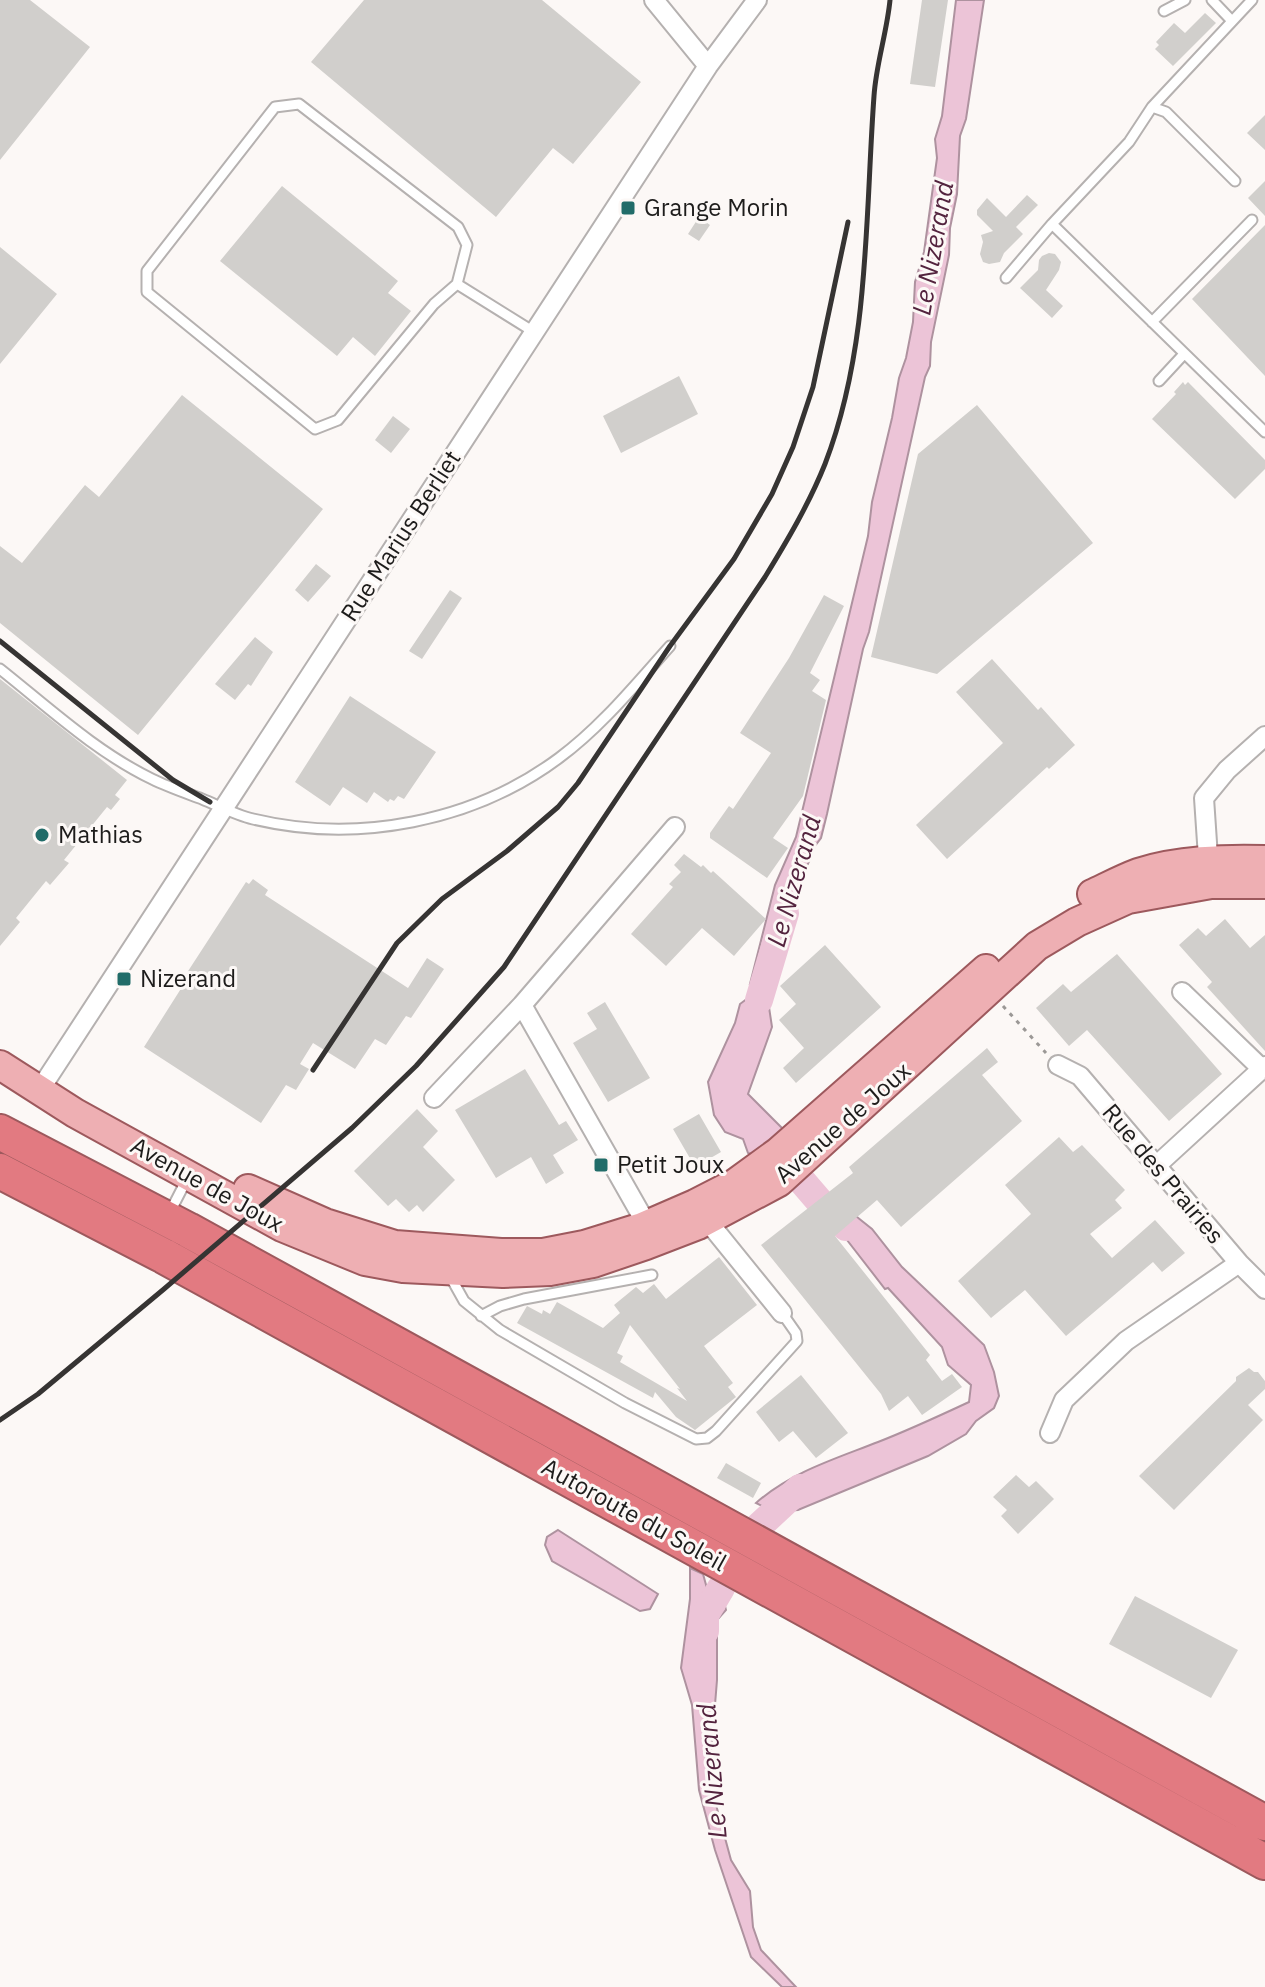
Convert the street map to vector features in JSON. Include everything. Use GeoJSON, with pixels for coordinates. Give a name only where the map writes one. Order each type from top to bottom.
{"type":"FeatureCollection","features":[{"type":"Feature","properties":{"kind":"highway","name":"Autoroute du Soleil"},"geometry":{"type":"LineString","coordinates":[[0,1132],[167,1219],[1265,1823]]}},
{"type":"Feature","properties":{"kind":"highway","name":"Autoroute du Soleil"},"geometry":{"type":"LineString","coordinates":[[0,1171],[191,1271],[1265,1862]]}},
{"type":"Feature","properties":{"kind":"main road","name":"Avenue de Joux"},"geometry":{"type":"LineString","coordinates":[[0,1044],[43,1083],[189,1176],[282,1227],[365,1261],[403,1268],[447,1260],[543,1253],[651,1233],[701,1212],[734,1184],[771,1172],[989,991],[1037,946],[1077,922],[1128,899],[1209,872],[1265,860]]}},
{"type":"Feature","properties":{"kind":"main road","name":"Avenue de Joux"},"geometry":{"type":"LineString","coordinates":[[807,1143],[1035,926],[1078,900],[1139,873],[1209,872],[1265,884]]}},
{"type":"Feature","properties":{"kind":"main road","name":"Avenue de Joux"},"geometry":{"type":"LineString","coordinates":[[0,1065],[101,1108],[263,1197],[325,1223],[447,1260]]}},
{"type":"Feature","properties":{"kind":"street"},"geometry":{"type":"LineString","coordinates":[[654,0],[708,66]]}},
{"type":"Feature","properties":{"kind":"street","name":"Rue Marius Berliet"},"geometry":{"type":"LineString","coordinates":[[43,1083],[708,66],[757,0]]}},
{"type":"Feature","properties":{"kind":"street"},"geometry":{"type":"LineString","coordinates":[[1209,872],[1204,798],[1227,770],[1265,736]]}},
{"type":"Feature","properties":{"kind":"street"},"geometry":{"type":"LineString","coordinates":[[434,1098],[522,1005],[675,827]]}},
{"type":"Feature","properties":{"kind":"street"},"geometry":{"type":"LineString","coordinates":[[1156,1166],[1264,1067],[1182,992]]}},
{"type":"Feature","properties":{"kind":"street"},"geometry":{"type":"LineString","coordinates":[[522,1005],[651,1233]]}},
{"type":"Feature","properties":{"kind":"street","name":"Rue des Prairies"},"geometry":{"type":"LineString","coordinates":[[1058,1065],[1080,1076],[1239,1263],[1265,1289]]}},
{"type":"Feature","properties":{"kind":"street"},"geometry":{"type":"LineString","coordinates":[[701,1212],[782,1313]]}},
{"type":"Feature","properties":{"kind":"street"},"geometry":{"type":"LineString","coordinates":[[1050,1433],[1064,1400],[1116,1350],[1239,1263]]}},
{"type":"Feature","properties":{"kind":"lane"},"geometry":{"type":"LineString","coordinates":[[1164,11],[1185,0]]}},
{"type":"Feature","properties":{"kind":"lane"},"geometry":{"type":"LineString","coordinates":[[1212,0],[1232,21]]}},
{"type":"Feature","properties":{"kind":"lane"},"geometry":{"type":"LineString","coordinates":[[1006,278],[1129,142],[1152,107],[1250,1]]}},
{"type":"Feature","properties":{"kind":"lane"},"geometry":{"type":"LineString","coordinates":[[299,104],[458,227],[467,245],[457,284],[434,304],[338,420],[315,429],[147,292],[147,271],[275,107],[299,104]]}},
{"type":"Feature","properties":{"kind":"lane"},"geometry":{"type":"LineString","coordinates":[[1152,107],[1166,112],[1235,181]]}},
{"type":"Feature","properties":{"kind":"lane"},"geometry":{"type":"LineString","coordinates":[[1152,322],[1252,220]]}},
{"type":"Feature","properties":{"kind":"lane"},"geometry":{"type":"LineString","coordinates":[[1052,224],[1265,432]]}},
{"type":"Feature","properties":{"kind":"lane"},"geometry":{"type":"LineString","coordinates":[[457,284],[534,332]]}},
{"type":"Feature","properties":{"kind":"lane"},"geometry":{"type":"LineString","coordinates":[[1159,381],[1184,354]]}},
{"type":"Feature","properties":{"kind":"lane"},"geometry":{"type":"LineString","coordinates":[[0,669],[86,738],[151,779],[252,819],[309,827],[365,829],[418,822],[517,785],[582,740],[670,646]]}},
{"type":"Feature","properties":{"kind":"lane"},"geometry":{"type":"LineString","coordinates":[[167,1219],[189,1176]]}},
{"type":"Feature","properties":{"kind":"lane"},"geometry":{"type":"LineString","coordinates":[[447,1260],[464,1301],[481,1316],[625,1403],[696,1439],[707,1438],[716,1431],[797,1341],[796,1333],[782,1313]]}},
{"type":"Feature","properties":{"kind":"lane"},"geometry":{"type":"LineString","coordinates":[[481,1316],[524,1299],[652,1275]]}},
{"type":"Feature","properties":{"kind":"path"},"geometry":{"type":"LineString","coordinates":[[989,991],[1058,1065]]}},
{"type":"Feature","properties":{"kind":"water"},"geometry":{"type":"Polygon","coordinates":[[[956,0],[984,0],[966,119],[960,136],[949,255],[931,342],[930,366],[821,838],[815,846],[770,961],[767,994],[772,1027],[748,1094],[791,1137],[769,1159],[748,1153],[743,1139],[725,1132],[714,1115],[708,1082],[735,1023],[740,1004],[748,998],[753,984],[750,984],[775,885],[796,837],[868,536],[872,502],[913,322],[915,282],[924,252],[937,158],[935,139],[942,116],[956,0]]]}},
{"type":"Feature","properties":{"kind":"water"},"geometry":{"type":"Polygon","coordinates":[[[857,1217],[872,1229],[902,1267],[984,1345],[999,1396],[994,1408],[976,1421],[966,1434],[928,1456],[798,1510],[774,1512],[756,1503],[784,1483],[814,1467],[969,1402],[971,1385],[948,1365],[942,1347],[888,1288],[885,1289],[840,1231],[857,1217]]]}},
{"type":"Feature","properties":{"kind":"water"},"geometry":{"type":"Polygon","coordinates":[[[558,1530],[658,1594],[650,1609],[640,1611],[552,1561],[545,1545],[547,1537],[558,1530]]]}},
{"type":"Feature","properties":{"kind":"water"},"geometry":{"type":"Polygon","coordinates":[[[690,1568],[703,1574],[708,1592],[723,1598],[726,1610],[717,1620],[717,1680],[709,1779],[731,1860],[750,1891],[753,1927],[761,1950],[796,1987],[782,1987],[751,1957],[715,1850],[699,1790],[692,1705],[681,1668],[690,1599],[690,1568]]]}},
{"type":"Feature","properties":{"kind":"building"},"geometry":{"type":"Polygon","coordinates":[[[0,0],[30,0],[90,47],[0,160],[0,0]]]}},
{"type":"Feature","properties":{"kind":"building"},"geometry":{"type":"Polygon","coordinates":[[[364,0],[542,0],[641,82],[573,164],[553,148],[496,217],[311,62],[364,0]]]}},
{"type":"Feature","properties":{"kind":"building"},"geometry":{"type":"Polygon","coordinates":[[[922,0],[948,0],[935,87],[910,84],[922,0]]]}},
{"type":"Feature","properties":{"kind":"building"},"geometry":{"type":"Polygon","coordinates":[[[1205,13],[1216,23],[1173,66],[1155,49],[1159,45],[1156,42],[1174,23],[1185,33],[1205,13]]]}},
{"type":"Feature","properties":{"kind":"building"},"geometry":{"type":"Polygon","coordinates":[[[1265,115],[1265,150],[1247,133],[1265,115]]]}},
{"type":"Feature","properties":{"kind":"building"},"geometry":{"type":"Polygon","coordinates":[[[1265,181],[1265,216],[1248,198],[1265,181]]]}},
{"type":"Feature","properties":{"kind":"building"},"geometry":{"type":"Polygon","coordinates":[[[282,186],[398,281],[388,293],[411,311],[375,356],[353,337],[337,356],[220,261],[282,186]]]}},
{"type":"Feature","properties":{"kind":"building"},"geometry":{"type":"Polygon","coordinates":[[[1027,195],[1038,205],[1016,227],[1023,234],[1004,253],[1000,262],[983,262],[980,254],[981,235],[993,231],[977,215],[977,210],[987,198],[1006,217],[1027,195]]]}},
{"type":"Feature","properties":{"kind":"building"},"geometry":{"type":"Polygon","coordinates":[[[699,217],[710,225],[699,241],[688,234],[699,217]]]}},
{"type":"Feature","properties":{"kind":"building"},"geometry":{"type":"Polygon","coordinates":[[[1265,225],[1265,376],[1192,299],[1265,225]]]}},
{"type":"Feature","properties":{"kind":"building"},"geometry":{"type":"Polygon","coordinates":[[[0,247],[57,294],[0,364],[0,247]]]}},
{"type":"Feature","properties":{"kind":"building"},"geometry":{"type":"Polygon","coordinates":[[[1055,254],[1061,262],[1046,290],[1063,306],[1052,318],[1020,288],[1038,270],[1042,256],[1055,254]]]}},
{"type":"Feature","properties":{"kind":"building"},"geometry":{"type":"Polygon","coordinates":[[[679,376],[698,414],[621,453],[603,416],[679,376]]]}},
{"type":"Feature","properties":{"kind":"building"},"geometry":{"type":"Polygon","coordinates":[[[1183,382],[1185,385],[1188,382],[1265,460],[1265,469],[1235,499],[1152,419],[1183,382]]]}},
{"type":"Feature","properties":{"kind":"building"},"geometry":{"type":"Polygon","coordinates":[[[182,395],[323,509],[138,735],[0,623],[0,546],[22,563],[85,485],[99,497],[182,395]]]}},
{"type":"Feature","properties":{"kind":"building"},"geometry":{"type":"Polygon","coordinates":[[[977,405],[1093,543],[937,674],[871,657],[918,454],[977,405]]]}},
{"type":"Feature","properties":{"kind":"building"},"geometry":{"type":"Polygon","coordinates":[[[393,416],[410,429],[391,453],[375,440],[393,416]]]}},
{"type":"Feature","properties":{"kind":"building"},"geometry":{"type":"Polygon","coordinates":[[[316,564],[331,576],[308,602],[295,590],[316,564]]]}},
{"type":"Feature","properties":{"kind":"building"},"geometry":{"type":"Polygon","coordinates":[[[450,590],[462,598],[422,659],[409,651],[450,590]]]}},
{"type":"Feature","properties":{"kind":"building"},"geometry":{"type":"Polygon","coordinates":[[[824,595],[844,606],[810,673],[820,680],[812,691],[826,700],[803,796],[773,838],[788,848],[767,878],[710,838],[710,833],[729,806],[733,809],[771,753],[740,733],[789,658],[824,595]]]}},
{"type":"Feature","properties":{"kind":"building"},"geometry":{"type":"Polygon","coordinates":[[[255,637],[273,652],[251,686],[248,684],[235,700],[215,684],[255,637]]]}},
{"type":"Feature","properties":{"kind":"building"},"geometry":{"type":"Polygon","coordinates":[[[992,659],[1075,745],[947,859],[916,825],[1003,743],[956,692],[992,659]]]}},
{"type":"Feature","properties":{"kind":"building","name":"Mathias"},"geometry":{"type":"Polygon","coordinates":[[[0,679],[127,780],[115,795],[120,799],[111,810],[107,807],[64,860],[69,863],[50,885],[46,881],[16,918],[20,922],[0,946],[0,679]]]}},
{"type":"Feature","properties":{"kind":"building"},"geometry":{"type":"Polygon","coordinates":[[[350,696],[436,752],[404,799],[398,796],[388,802],[374,792],[367,803],[343,787],[330,806],[295,782],[350,696]]]}},
{"type":"Feature","properties":{"kind":"building"},"geometry":{"type":"Polygon","coordinates":[[[684,854],[711,873],[713,871],[766,919],[734,956],[702,928],[666,966],[631,934],[673,887],[669,884],[681,872],[674,865],[684,854]]]}},
{"type":"Feature","properties":{"kind":"building"},"geometry":{"type":"Polygon","coordinates":[[[253,879],[268,890],[265,895],[408,988],[427,958],[444,969],[411,1018],[406,1016],[386,1045],[375,1039],[355,1069],[313,1043],[300,1064],[309,1069],[296,1090],[286,1085],[261,1123],[144,1047],[182,987],[179,985],[246,882],[249,884],[253,879]]]}},
{"type":"Feature","properties":{"kind":"building"},"geometry":{"type":"Polygon","coordinates":[[[1225,919],[1250,948],[1265,935],[1265,1051],[1207,987],[1212,982],[1179,945],[1198,928],[1206,936],[1225,919]]]}},
{"type":"Feature","properties":{"kind":"building"},"geometry":{"type":"Polygon","coordinates":[[[825,945],[881,1007],[796,1083],[783,1068],[804,1048],[779,1020],[796,1004],[780,986],[825,945]]]}},
{"type":"Feature","properties":{"kind":"building"},"geometry":{"type":"Polygon","coordinates":[[[1117,954],[1222,1074],[1169,1121],[1087,1030],[1069,1046],[1036,1008],[1063,984],[1071,992],[1117,954]]]}},
{"type":"Feature","properties":{"kind":"building"},"geometry":{"type":"Polygon","coordinates":[[[605,1002],[650,1078],[608,1102],[573,1043],[597,1029],[587,1013],[605,1002]]]}},
{"type":"Feature","properties":{"kind":"building"},"geometry":{"type":"Polygon","coordinates":[[[987,1048],[998,1062],[982,1075],[1022,1121],[901,1227],[877,1200],[835,1236],[930,1355],[926,1360],[942,1381],[952,1374],[962,1387],[922,1415],[908,1396],[889,1411],[881,1394],[761,1245],[853,1173],[849,1167],[987,1048]]]}},
{"type":"Feature","properties":{"kind":"building"},"geometry":{"type":"Polygon","coordinates":[[[525,1069],[559,1125],[566,1121],[578,1140],[553,1155],[564,1173],[546,1184],[531,1157],[496,1178],[455,1110],[525,1069]]]}},
{"type":"Feature","properties":{"kind":"building"},"geometry":{"type":"Polygon","coordinates":[[[417,1109],[438,1131],[423,1147],[455,1180],[423,1212],[417,1205],[409,1212],[396,1199],[388,1206],[354,1171],[417,1109]]]}},
{"type":"Feature","properties":{"kind":"building"},"geometry":{"type":"Polygon","coordinates":[[[699,1114],[721,1152],[695,1167],[673,1129],[699,1114]]]}},
{"type":"Feature","properties":{"kind":"building"},"geometry":{"type":"Polygon","coordinates":[[[1059,1137],[1073,1152],[1082,1145],[1125,1190],[1115,1200],[1122,1208],[1090,1234],[1112,1258],[1155,1220],[1185,1253],[1162,1272],[1153,1262],[1066,1336],[1025,1290],[991,1318],[958,1281],[1031,1214],[1005,1185],[1059,1137]]]}},
{"type":"Feature","properties":{"kind":"building"},"geometry":{"type":"Polygon","coordinates":[[[719,1257],[757,1305],[704,1346],[733,1383],[728,1387],[736,1397],[695,1430],[676,1417],[655,1392],[653,1398],[517,1323],[527,1306],[542,1314],[543,1310],[550,1314],[557,1302],[603,1328],[620,1313],[614,1305],[636,1287],[643,1293],[654,1284],[666,1299],[719,1257]],[[630,1325],[617,1353],[623,1356],[620,1362],[687,1401],[677,1388],[680,1389],[630,1325]]]}},
{"type":"Feature","properties":{"kind":"building"},"geometry":{"type":"Polygon","coordinates":[[[1249,1368],[1258,1372],[1265,1381],[1265,1389],[1248,1405],[1263,1420],[1174,1510],[1139,1476],[1236,1381],[1236,1377],[1249,1368]]]}},
{"type":"Feature","properties":{"kind":"building"},"geometry":{"type":"Polygon","coordinates":[[[801,1375],[848,1433],[816,1458],[793,1431],[779,1442],[756,1412],[801,1375]]]}},
{"type":"Feature","properties":{"kind":"building"},"geometry":{"type":"Polygon","coordinates":[[[726,1463],[761,1483],[753,1498],[717,1478],[726,1463]]]}},
{"type":"Feature","properties":{"kind":"building"},"geometry":{"type":"Polygon","coordinates":[[[1016,1475],[1029,1487],[1036,1481],[1054,1499],[1018,1534],[1001,1516],[1007,1510],[993,1497],[1016,1475]]]}},
{"type":"Feature","properties":{"kind":"building"},"geometry":{"type":"Polygon","coordinates":[[[1135,1596],[1238,1650],[1211,1698],[1109,1644],[1135,1596]]]}},
{"type":"Feature","properties":{"kind":"waterway","name":"Le Nizerand"},"geometry":{"type":"LineString","coordinates":[[759,1000],[785,913]]}},
{"type":"Feature","properties":{"kind":"waterway","name":"Le Nizerand"},"geometry":{"type":"LineString","coordinates":[[777,1152],[826,1209],[846,1227]]}},
{"type":"Feature","properties":{"kind":"waterway","name":"Le Nizerand"},"geometry":{"type":"LineString","coordinates":[[756,1529],[800,1488]]}},
{"type":"Feature","properties":{"kind":"waterway","name":"Le Nizerand"},"geometry":{"type":"LineString","coordinates":[[705,1631],[705,1615],[721,1588]]}},
{"type":"Feature","properties":{"kind":"railway"},"geometry":{"type":"LineString","coordinates":[[0,1420],[38,1394],[164,1289],[352,1128],[416,1066],[504,967],[765,577],[805,508],[825,464],[840,420],[850,374],[863,282],[875,84],[890,0]]}},
{"type":"Feature","properties":{"kind":"railway"},"geometry":{"type":"LineString","coordinates":[[313,1070],[397,943],[442,899],[507,851],[558,807],[578,783],[670,646],[734,559],[772,494],[793,447],[813,387],[848,222]]}},
{"type":"Feature","properties":{"kind":"railway"},"geometry":{"type":"LineString","coordinates":[[0,641],[173,780],[210,802]]}},
{"type":"Feature","properties":{"kind":"place","name":"Grange Morin"},"geometry":{"type":"Point","coordinates":[628,208]}},
{"type":"Feature","properties":{"kind":"place","name":"Mathias"},"geometry":{"type":"Point","coordinates":[42,835]}},
{"type":"Feature","properties":{"kind":"place","name":"Nizerand"},"geometry":{"type":"Point","coordinates":[124,979]}},
{"type":"Feature","properties":{"kind":"place","name":"Petit Joux"},"geometry":{"type":"Point","coordinates":[601,1165]}}]}
